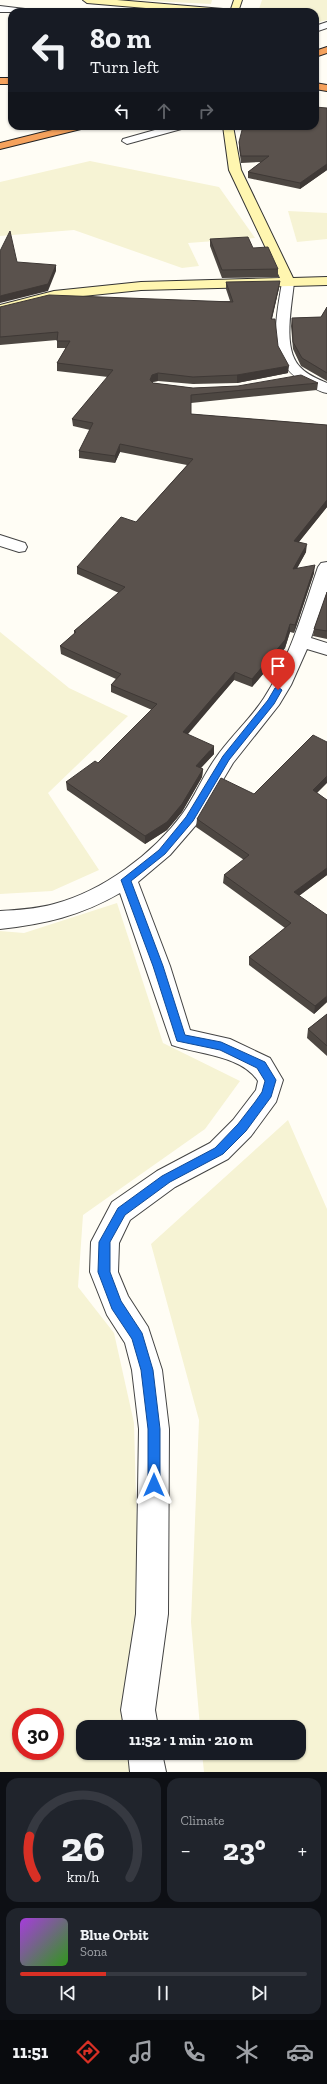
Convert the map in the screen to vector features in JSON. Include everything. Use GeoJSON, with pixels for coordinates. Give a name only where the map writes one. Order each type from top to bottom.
{"type":"FeatureCollection","features":[{"type":"Feature","properties":{"kind":"highway"},"geometry":{"type":"LineString","coordinates":[[0,139],[36,130]]}},
{"type":"Feature","properties":{"kind":"highway"},"geometry":{"type":"LineString","coordinates":[[0,146],[65,130]]}},
{"type":"Feature","properties":{"kind":"street"},"geometry":{"type":"LineString","coordinates":[[87,0],[178,8]]}},
{"type":"Feature","properties":{"kind":"street"},"geometry":{"type":"LineString","coordinates":[[127,142],[168,130]]}},
{"type":"Feature","properties":{"kind":"street"},"geometry":{"type":"LineString","coordinates":[[229,130],[235,170],[288,282],[284,318],[284,351],[293,369],[327,389]]}},
{"type":"Feature","properties":{"kind":"street"},"geometry":{"type":"LineString","coordinates":[[0,309],[54,295],[141,286],[327,281]]}},
{"type":"Feature","properties":{"kind":"street"},"geometry":{"type":"LineString","coordinates":[[282,380],[305,376]]}},
{"type":"Feature","properties":{"kind":"street"},"geometry":{"type":"LineString","coordinates":[[0,540],[19,547]]}},
{"type":"Feature","properties":{"kind":"street"},"geometry":{"type":"LineString","coordinates":[[0,920],[30,917],[60,911],[100,894],[126,880],[162,852],[190,819],[226,758],[271,702],[291,666],[327,567]]}},
{"type":"Feature","properties":{"kind":"street"},"geometry":{"type":"LineString","coordinates":[[301,641],[327,649]]}},
{"type":"Feature","properties":{"kind":"street"},"geometry":{"type":"LineString","coordinates":[[126,880],[158,966],[181,1038],[221,1046],[235,1052],[261,1065],[271,1080],[267,1094],[259,1105],[242,1128],[219,1151],[166,1179],[122,1212],[105,1242],[104,1272],[117,1305],[138,1337],[147,1370],[154,1429],[152,1614],[138,1710],[140,1720]]}},
{"type":"Feature","properties":{"kind":"street"},"geometry":{"type":"LineString","coordinates":[[146,1760],[148,1772]]}},
{"type":"Feature","properties":{"kind":"shaded area"},"geometry":{"type":"Polygon","coordinates":[[[130,0],[212,0],[211,4],[130,0]]]}},
{"type":"Feature","properties":{"kind":"shaded area"},"geometry":{"type":"Polygon","coordinates":[[[262,0],[327,0],[327,20],[319,22],[319,8],[259,8],[262,0]]]}},
{"type":"Feature","properties":{"kind":"shaded area"},"geometry":{"type":"Polygon","coordinates":[[[90,161],[219,187],[255,238],[188,243],[199,266],[182,268],[74,230],[0,236],[0,182],[90,161]]]}},
{"type":"Feature","properties":{"kind":"shaded area"},"geometry":{"type":"Polygon","coordinates":[[[288,211],[327,213],[327,239],[297,242],[288,211]]]}},
{"type":"Feature","properties":{"kind":"shaded area"},"geometry":{"type":"Polygon","coordinates":[[[0,632],[69,688],[128,716],[48,793],[99,870],[52,891],[0,894],[0,632]]]}},
{"type":"Feature","properties":{"kind":"shaded area"},"geometry":{"type":"Polygon","coordinates":[[[117,903],[163,1043],[240,1081],[205,1129],[83,1215],[78,1287],[114,1333],[134,1423],[139,1608],[131,1720],[76,1720],[76,1760],[134,1760],[135,1772],[0,1772],[0,931],[24,933],[117,903]]]}},
{"type":"Feature","properties":{"kind":"shaded area"},"geometry":{"type":"Polygon","coordinates":[[[288,1120],[327,1209],[327,1772],[204,1772],[203,1760],[306,1760],[306,1720],[199,1720],[191,1622],[199,1420],[151,1244],[288,1120]]]}},
{"type":"Feature","properties":{"kind":"building"},"geometry":{"type":"Polygon","coordinates":[[[319,107],[327,108],[327,164],[300,183],[248,172],[269,156],[241,156],[239,142],[242,130],[319,130],[319,107]]]}},
{"type":"Feature","properties":{"kind":"building"},"geometry":{"type":"Polygon","coordinates":[[[10,231],[17,262],[56,265],[48,284],[0,296],[0,251],[10,231]]]}},
{"type":"Feature","properties":{"kind":"building"},"geometry":{"type":"Polygon","coordinates":[[[248,237],[253,248],[268,247],[278,269],[222,270],[210,239],[248,237]]]}},
{"type":"Feature","properties":{"kind":"building"},"geometry":{"type":"Polygon","coordinates":[[[280,281],[271,319],[275,319],[278,346],[289,366],[237,375],[193,377],[158,373],[152,375],[150,380],[153,383],[193,388],[238,386],[301,375],[318,383],[191,395],[191,414],[327,425],[327,500],[294,541],[307,544],[293,569],[315,565],[295,625],[290,624],[285,640],[252,679],[235,672],[183,732],[214,746],[196,766],[203,769],[182,804],[167,822],[145,836],[66,782],[95,761],[98,763],[157,704],[111,685],[121,674],[60,646],[76,632],[74,631],[125,587],[77,567],[121,517],[136,522],[193,459],[120,444],[115,456],[79,451],[93,423],[72,419],[113,370],[57,363],[70,341],[57,341],[58,332],[0,337],[0,307],[49,295],[233,302],[226,282],[280,281]]]}},
{"type":"Feature","properties":{"kind":"building"},"geometry":{"type":"Polygon","coordinates":[[[327,307],[327,373],[302,358],[293,342],[292,318],[321,317],[327,307]]]}},
{"type":"Feature","properties":{"kind":"building"},"geometry":{"type":"Polygon","coordinates":[[[327,592],[327,631],[314,629],[327,592]]]}},
{"type":"Feature","properties":{"kind":"building"},"geometry":{"type":"Polygon","coordinates":[[[313,735],[327,742],[327,776],[313,790],[327,800],[327,868],[294,892],[327,915],[327,996],[315,1006],[249,957],[291,923],[224,875],[249,855],[197,819],[221,778],[254,794],[313,735]]]}},
{"type":"Feature","properties":{"kind":"building"},"geometry":{"type":"Polygon","coordinates":[[[327,1014],[327,1046],[308,1029],[327,1014]]]}},
{"type":"Feature","properties":{"kind":"route"},"geometry":{"type":"LineString","coordinates":[[154,1485],[154,1429],[147,1370],[138,1337],[117,1305],[104,1272],[105,1242],[122,1212],[166,1179],[219,1151],[242,1128],[259,1105],[267,1094],[271,1080],[261,1065],[235,1052],[221,1046],[181,1038],[158,966],[126,880],[162,852],[190,819],[226,758],[271,702],[278,690]]}}]}
